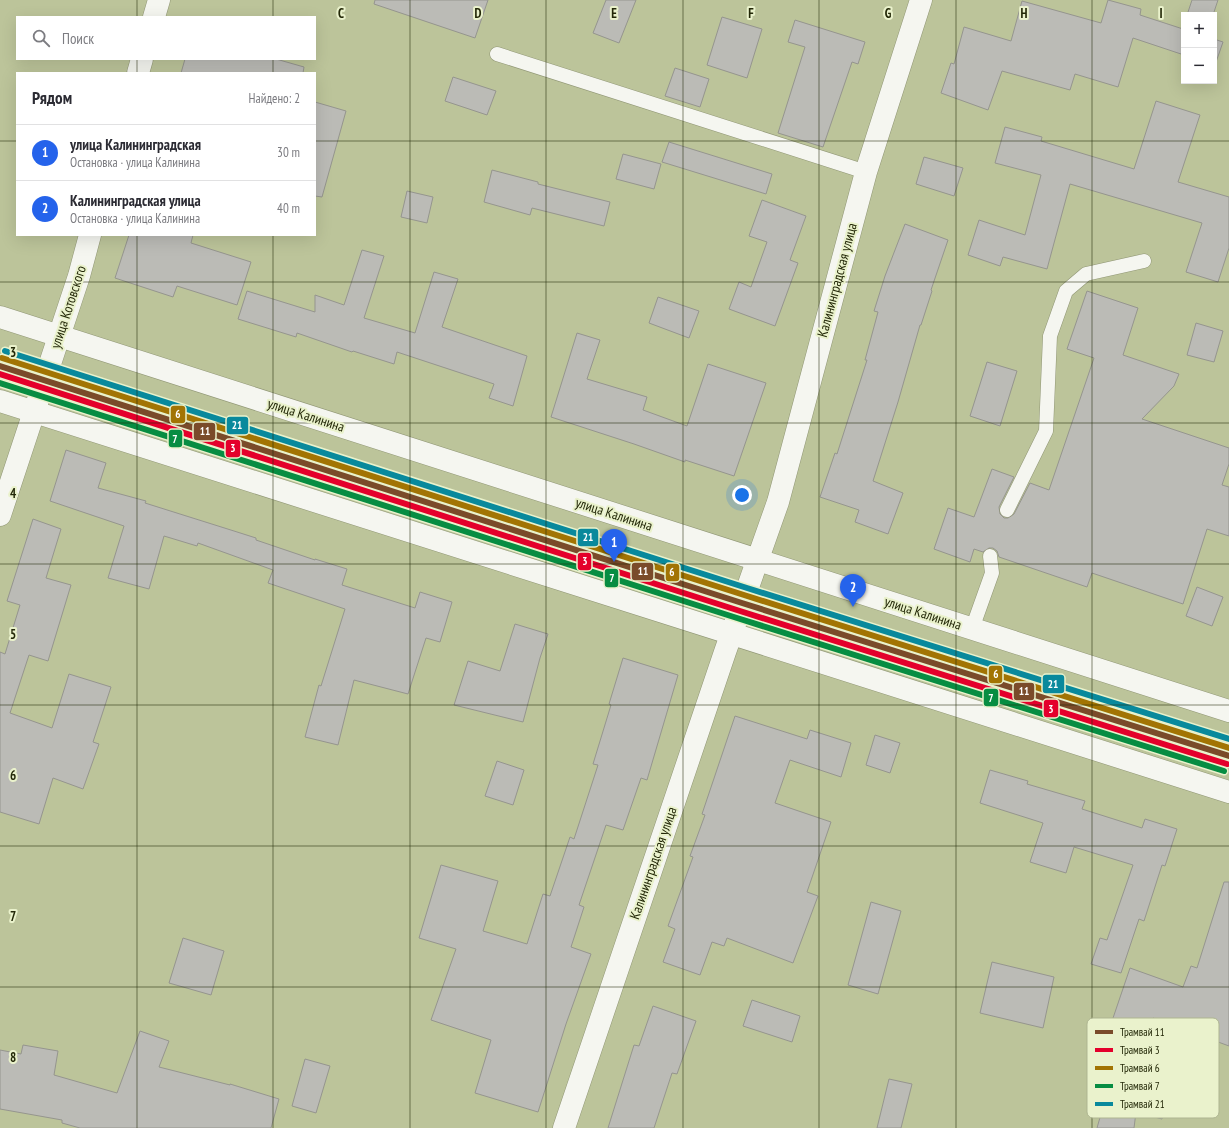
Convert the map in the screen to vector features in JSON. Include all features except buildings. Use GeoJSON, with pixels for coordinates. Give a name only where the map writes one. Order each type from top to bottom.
{"type":"FeatureCollection","features":[{"type":"Feature","properties":{"kind":"street"},"geometry":{"type":"LineString","coordinates":[[154,16],[159,0]]}},
{"type":"Feature","properties":{"kind":"street","name":"Калининградская улица"},"geometry":{"type":"LineString","coordinates":[[564,1128],[731,634],[778,502],[866,172],[921,0]]}},
{"type":"Feature","properties":{"kind":"street"},"geometry":{"type":"LineString","coordinates":[[138,72],[142,60]]}},
{"type":"Feature","properties":{"kind":"street","name":"улица Котовского"},"geometry":{"type":"LineString","coordinates":[[0,515],[79,276],[90,236]]}},
{"type":"Feature","properties":{"kind":"street","name":"улица Калинина"},"geometry":{"type":"LineString","coordinates":[[0,317],[1229,711]]}},
{"type":"Feature","properties":{"kind":"street"},"geometry":{"type":"LineString","coordinates":[[0,401],[1229,792]]}},
{"type":"Feature","properties":{"kind":"lane"},"geometry":{"type":"LineString","coordinates":[[496,54],[866,172]]}},
{"type":"Feature","properties":{"kind":"lane"},"geometry":{"type":"LineString","coordinates":[[1007,510],[1046,431],[1050,336],[1066,291],[1086,274],[1144,261]]}},
{"type":"Feature","properties":{"kind":"lane"},"geometry":{"type":"LineString","coordinates":[[972,629],[992,573],[990,556]]}},
{"type":"Feature","properties":{"kind":"tram line","name":"21"},"geometry":{"type":"LineString","coordinates":[[5,351],[747,588],[1229,739]]}},
{"type":"Feature","properties":{"kind":"tram line","name":"6"},"geometry":{"type":"LineString","coordinates":[[2,358],[1229,748]]}},
{"type":"Feature","properties":{"kind":"tram line","name":"11"},"geometry":{"type":"LineString","coordinates":[[0,366],[742,603],[1229,756]]}},
{"type":"Feature","properties":{"kind":"tram line","name":"3"},"geometry":{"type":"LineString","coordinates":[[0,374],[740,611],[1227,764]]}},
{"type":"Feature","properties":{"kind":"tram line","name":"7"},"geometry":{"type":"LineString","coordinates":[[0,383],[737,618],[1224,771]]}},
{"type":"Feature","properties":{"kind":"place","name":"улица Калининградская"},"geometry":{"type":"Point","coordinates":[614,562]}},
{"type":"Feature","properties":{"kind":"place","name":"Калининградская улица"},"geometry":{"type":"Point","coordinates":[853,607]}}]}
